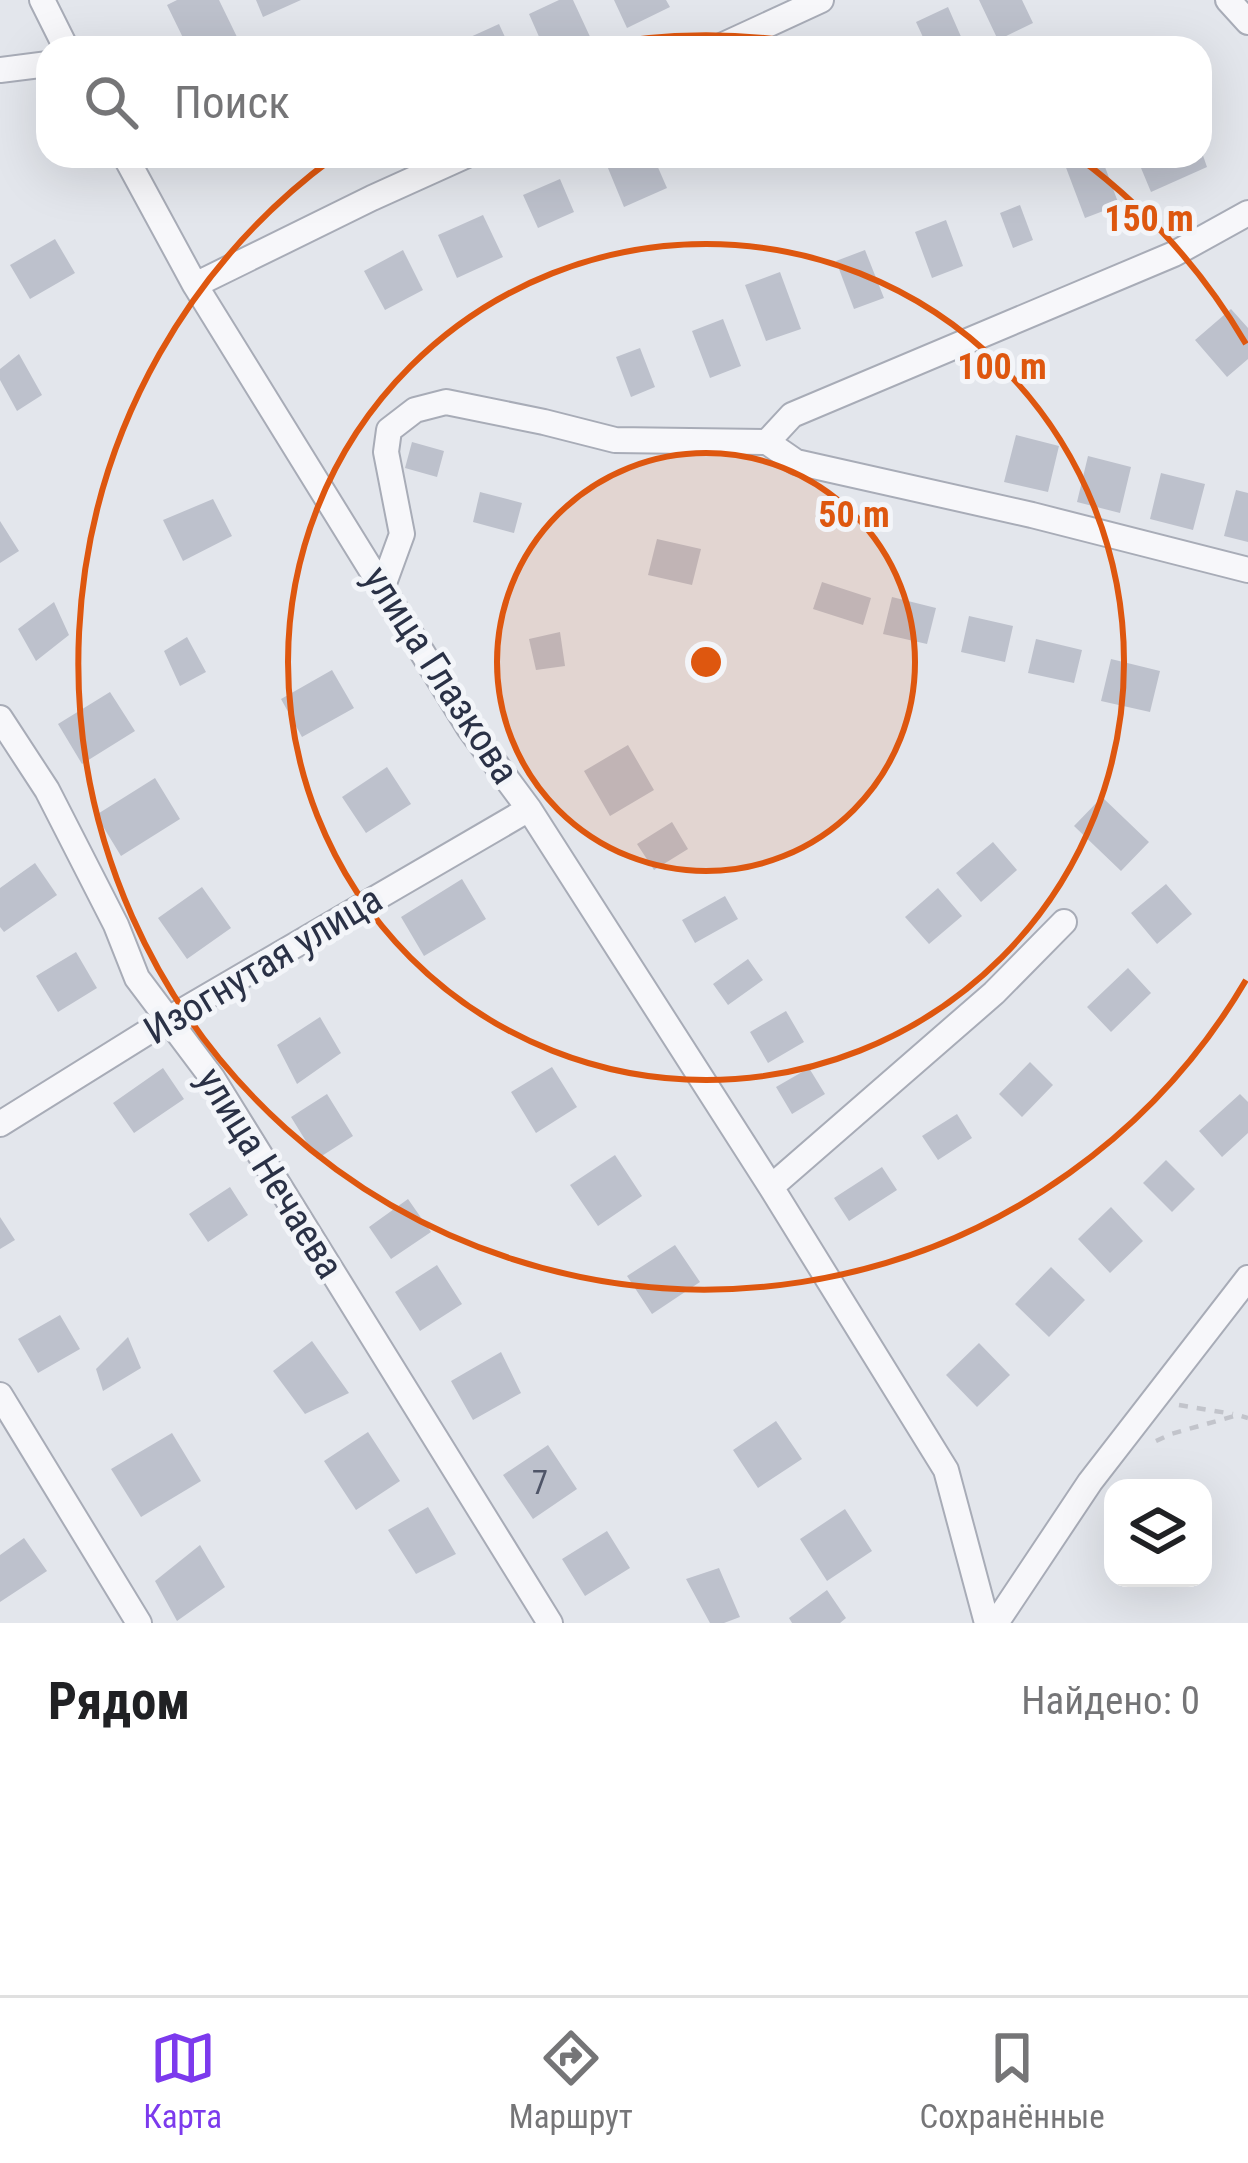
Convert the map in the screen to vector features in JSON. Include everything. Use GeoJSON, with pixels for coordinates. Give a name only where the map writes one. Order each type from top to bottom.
{"type":"FeatureCollection","features":[{"type":"Feature","properties":{"kind":"street"},"geometry":{"type":"LineString","coordinates":[[743,36],[821,0]]}},
{"type":"Feature","properties":{"kind":"street"},"geometry":{"type":"LineString","coordinates":[[1228,0],[1248,22]]}},
{"type":"Feature","properties":{"kind":"street"},"geometry":{"type":"LineString","coordinates":[[52,3],[62,36]]}},
{"type":"Feature","properties":{"kind":"street"},"geometry":{"type":"LineString","coordinates":[[0,70],[36,66]]}},
{"type":"Feature","properties":{"kind":"street","name":"улица Глазкова"},"geometry":{"type":"LineString","coordinates":[[132,168],[195,285],[469,728],[529,809],[946,1470],[992,1623]]}},
{"type":"Feature","properties":{"kind":"street"},"geometry":{"type":"LineString","coordinates":[[195,285],[438,168]]}},
{"type":"Feature","properties":{"kind":"street"},"geometry":{"type":"LineString","coordinates":[[767,442],[792,415],[1174,254],[1248,213]]}},
{"type":"Feature","properties":{"kind":"street"},"geometry":{"type":"LineString","coordinates":[[383,586],[401,534],[386,452],[388,430],[415,410],[446,403],[615,440],[767,442],[796,462],[1248,570]]}},
{"type":"Feature","properties":{"kind":"street","name":"улица Нечаева"},"geometry":{"type":"LineString","coordinates":[[0,718],[47,790],[116,925],[137,978],[213,1079],[550,1623]]}},
{"type":"Feature","properties":{"kind":"street","name":"Изогнутая улица"},"geometry":{"type":"LineString","coordinates":[[0,1124],[170,1018],[529,809]]}},
{"type":"Feature","properties":{"kind":"street"},"geometry":{"type":"LineString","coordinates":[[771,1186],[994,993],[1064,922]]}},
{"type":"Feature","properties":{"kind":"street"},"geometry":{"type":"LineString","coordinates":[[992,1623],[1123,1437],[1248,1278]]}},
{"type":"Feature","properties":{"kind":"street"},"geometry":{"type":"LineString","coordinates":[[0,1395],[140,1623]]}},
{"type":"Feature","properties":{"kind":"path"},"geometry":{"type":"LineString","coordinates":[[1155,1401],[1248,1418]]}},
{"type":"Feature","properties":{"kind":"path"},"geometry":{"type":"LineString","coordinates":[[1151,1444],[1238,1415]]}},
{"type":"Feature","properties":{"kind":"building"},"geometry":{"type":"Polygon","coordinates":[[[177,0],[219,0],[237,36],[182,36],[167,5],[177,0]]]}},
{"type":"Feature","properties":{"kind":"building"},"geometry":{"type":"Polygon","coordinates":[[[256,0],[301,0],[263,17],[256,0]]]}},
{"type":"Feature","properties":{"kind":"building"},"geometry":{"type":"Polygon","coordinates":[[[559,0],[573,0],[590,36],[539,36],[529,14],[559,0]]]}},
{"type":"Feature","properties":{"kind":"building"},"geometry":{"type":"Polygon","coordinates":[[[614,0],[666,0],[670,7],[627,28],[614,0]]]}},
{"type":"Feature","properties":{"kind":"building"},"geometry":{"type":"Polygon","coordinates":[[[979,0],[1022,0],[1033,23],[996,36],[979,0]]]}},
{"type":"Feature","properties":{"kind":"building"},"geometry":{"type":"Polygon","coordinates":[[[948,7],[961,36],[922,36],[916,22],[948,7]]]}},
{"type":"Feature","properties":{"kind":"building"},"geometry":{"type":"Polygon","coordinates":[[[499,24],[504,36],[472,36],[499,24]]]}},
{"type":"Feature","properties":{"kind":"building"},"geometry":{"type":"Polygon","coordinates":[[[608,168],[658,168],[667,188],[624,207],[608,168]]]}},
{"type":"Feature","properties":{"kind":"building"},"geometry":{"type":"Polygon","coordinates":[[[1066,168],[1105,168],[1119,205],[1085,218],[1066,168]]]}},
{"type":"Feature","properties":{"kind":"building"},"geometry":{"type":"Polygon","coordinates":[[[1141,168],[1205,168],[1151,192],[1141,168]]]}},
{"type":"Feature","properties":{"kind":"building"},"geometry":{"type":"Polygon","coordinates":[[[560,179],[574,212],[538,228],[523,195],[560,179]]]}},
{"type":"Feature","properties":{"kind":"building"},"geometry":{"type":"Polygon","coordinates":[[[1020,205],[1033,240],[1013,248],[1000,213],[1020,205]]]}},
{"type":"Feature","properties":{"kind":"building"},"geometry":{"type":"Polygon","coordinates":[[[483,215],[503,257],[457,278],[438,235],[483,215]]]}},
{"type":"Feature","properties":{"kind":"building"},"geometry":{"type":"Polygon","coordinates":[[[946,220],[963,266],[932,278],[915,232],[946,220]]]}},
{"type":"Feature","properties":{"kind":"building"},"geometry":{"type":"Polygon","coordinates":[[[55,239],[75,273],[30,299],[10,265],[55,239]]]}},
{"type":"Feature","properties":{"kind":"building"},"geometry":{"type":"Polygon","coordinates":[[[403,250],[423,290],[385,310],[364,271],[403,250]]]}},
{"type":"Feature","properties":{"kind":"building"},"geometry":{"type":"Polygon","coordinates":[[[865,250],[884,298],[854,309],[836,261],[865,250]]]}},
{"type":"Feature","properties":{"kind":"building"},"geometry":{"type":"Polygon","coordinates":[[[780,272],[801,329],[766,341],[745,285],[780,272]]]}},
{"type":"Feature","properties":{"kind":"building"},"geometry":{"type":"Polygon","coordinates":[[[1231,309],[1248,328],[1248,359],[1227,377],[1195,340],[1231,309]]]}},
{"type":"Feature","properties":{"kind":"building"},"geometry":{"type":"Polygon","coordinates":[[[723,319],[741,366],[710,378],[692,331],[723,319]]]}},
{"type":"Feature","properties":{"kind":"building"},"geometry":{"type":"Polygon","coordinates":[[[640,348],[655,387],[631,397],[616,357],[640,348]]]}},
{"type":"Feature","properties":{"kind":"building"},"geometry":{"type":"Polygon","coordinates":[[[19,354],[42,395],[17,411],[0,380],[0,369],[19,354]]]}},
{"type":"Feature","properties":{"kind":"building"},"geometry":{"type":"Polygon","coordinates":[[[1016,435],[1059,446],[1048,492],[1004,482],[1016,435]]]}},
{"type":"Feature","properties":{"kind":"building"},"geometry":{"type":"Polygon","coordinates":[[[412,442],[444,451],[437,477],[405,468],[412,442]]]}},
{"type":"Feature","properties":{"kind":"building"},"geometry":{"type":"Polygon","coordinates":[[[1088,456],[1131,467],[1120,513],[1077,502],[1088,456]]]}},
{"type":"Feature","properties":{"kind":"building"},"geometry":{"type":"Polygon","coordinates":[[[1161,473],[1205,484],[1193,530],[1150,519],[1161,473]]]}},
{"type":"Feature","properties":{"kind":"building"},"geometry":{"type":"Polygon","coordinates":[[[1236,490],[1248,493],[1248,542],[1224,536],[1236,490]]]}},
{"type":"Feature","properties":{"kind":"building"},"geometry":{"type":"Polygon","coordinates":[[[480,492],[522,503],[514,533],[473,522],[480,492]]]}},
{"type":"Feature","properties":{"kind":"building"},"geometry":{"type":"Polygon","coordinates":[[[213,499],[232,536],[183,561],[163,520],[213,499]]]}},
{"type":"Feature","properties":{"kind":"building"},"geometry":{"type":"Polygon","coordinates":[[[0,521],[19,551],[0,563],[0,521]]]}},
{"type":"Feature","properties":{"kind":"building"},"geometry":{"type":"Polygon","coordinates":[[[657,539],[701,549],[692,585],[648,575],[657,539]]]}},
{"type":"Feature","properties":{"kind":"building"},"geometry":{"type":"Polygon","coordinates":[[[822,582],[871,598],[863,625],[813,609],[822,582]]]}},
{"type":"Feature","properties":{"kind":"building"},"geometry":{"type":"Polygon","coordinates":[[[892,597],[936,608],[927,644],[883,634],[892,597]]]}},
{"type":"Feature","properties":{"kind":"building"},"geometry":{"type":"Polygon","coordinates":[[[54,602],[69,635],[36,661],[18,629],[54,602]]]}},
{"type":"Feature","properties":{"kind":"building"},"geometry":{"type":"Polygon","coordinates":[[[969,616],[1013,626],[1005,662],[961,652],[969,616]]]}},
{"type":"Feature","properties":{"kind":"building"},"geometry":{"type":"Polygon","coordinates":[[[560,632],[565,666],[536,670],[529,639],[560,632]]]}},
{"type":"Feature","properties":{"kind":"building"},"geometry":{"type":"Polygon","coordinates":[[[187,637],[206,672],[180,686],[164,651],[187,637]]]}},
{"type":"Feature","properties":{"kind":"building"},"geometry":{"type":"Polygon","coordinates":[[[1036,639],[1082,650],[1074,683],[1028,673],[1036,639]]]}},
{"type":"Feature","properties":{"kind":"building"},"geometry":{"type":"Polygon","coordinates":[[[1111,659],[1160,671],[1150,712],[1101,701],[1111,659]]]}},
{"type":"Feature","properties":{"kind":"building"},"geometry":{"type":"Polygon","coordinates":[[[332,670],[354,708],[302,737],[281,699],[332,670]]]}},
{"type":"Feature","properties":{"kind":"building"},"geometry":{"type":"Polygon","coordinates":[[[110,692],[135,731],[82,764],[58,724],[110,692]]]}},
{"type":"Feature","properties":{"kind":"building"},"geometry":{"type":"Polygon","coordinates":[[[628,745],[654,790],[610,816],[584,771],[628,745]]]}},
{"type":"Feature","properties":{"kind":"building"},"geometry":{"type":"Polygon","coordinates":[[[387,767],[411,804],[366,833],[342,797],[387,767]]]}},
{"type":"Feature","properties":{"kind":"building"},"geometry":{"type":"Polygon","coordinates":[[[155,778],[180,819],[121,856],[96,815],[155,778]]]}},
{"type":"Feature","properties":{"kind":"building"},"geometry":{"type":"Polygon","coordinates":[[[1102,797],[1149,842],[1121,871],[1074,826],[1102,797]]]}},
{"type":"Feature","properties":{"kind":"building"},"geometry":{"type":"Polygon","coordinates":[[[672,822],[688,849],[654,870],[637,844],[672,822]]]}},
{"type":"Feature","properties":{"kind":"building"},"geometry":{"type":"Polygon","coordinates":[[[993,842],[1017,870],[981,902],[956,873],[993,842]]]}},
{"type":"Feature","properties":{"kind":"building"},"geometry":{"type":"Polygon","coordinates":[[[35,863],[57,895],[4,932],[0,888],[35,863]]]}},
{"type":"Feature","properties":{"kind":"building"},"geometry":{"type":"Polygon","coordinates":[[[462,879],[486,919],[424,956],[401,917],[462,879]]]}},
{"type":"Feature","properties":{"kind":"building"},"geometry":{"type":"Polygon","coordinates":[[[1166,884],[1192,914],[1157,944],[1131,913],[1166,884]]]}},
{"type":"Feature","properties":{"kind":"building"},"geometry":{"type":"Polygon","coordinates":[[[202,887],[231,928],[187,959],[158,918],[202,887]]]}},
{"type":"Feature","properties":{"kind":"building"},"geometry":{"type":"Polygon","coordinates":[[[938,888],[962,916],[929,944],[905,917],[938,888]]]}},
{"type":"Feature","properties":{"kind":"building"},"geometry":{"type":"Polygon","coordinates":[[[725,896],[738,919],[695,943],[682,920],[725,896]]]}},
{"type":"Feature","properties":{"kind":"building"},"geometry":{"type":"Polygon","coordinates":[[[76,952],[97,988],[58,1012],[36,976],[76,952]]]}},
{"type":"Feature","properties":{"kind":"building"},"geometry":{"type":"Polygon","coordinates":[[[748,959],[763,980],[728,1005],[713,984],[748,959]]]}},
{"type":"Feature","properties":{"kind":"building"},"geometry":{"type":"Polygon","coordinates":[[[1128,968],[1151,993],[1111,1032],[1087,1007],[1128,968]]]}},
{"type":"Feature","properties":{"kind":"building"},"geometry":{"type":"Polygon","coordinates":[[[786,1011],[804,1042],[768,1063],[750,1032],[786,1011]]]}},
{"type":"Feature","properties":{"kind":"building"},"geometry":{"type":"Polygon","coordinates":[[[320,1017],[341,1053],[297,1084],[277,1045],[320,1017]]]}},
{"type":"Feature","properties":{"kind":"building"},"geometry":{"type":"Polygon","coordinates":[[[1030,1062],[1053,1085],[1022,1117],[999,1094],[1030,1062]]]}},
{"type":"Feature","properties":{"kind":"building"},"geometry":{"type":"Polygon","coordinates":[[[552,1067],[577,1107],[536,1133],[511,1092],[552,1067]]]}},
{"type":"Feature","properties":{"kind":"building"},"geometry":{"type":"Polygon","coordinates":[[[163,1068],[184,1099],[134,1133],[113,1103],[163,1068]]]}},
{"type":"Feature","properties":{"kind":"building"},"geometry":{"type":"Polygon","coordinates":[[[809,1068],[825,1094],[792,1114],[776,1087],[809,1068]]]}},
{"type":"Feature","properties":{"kind":"building"},"geometry":{"type":"Polygon","coordinates":[[[327,1094],[353,1136],[317,1159],[291,1117],[327,1094]]]}},
{"type":"Feature","properties":{"kind":"building"},"geometry":{"type":"Polygon","coordinates":[[[1240,1094],[1248,1102],[1248,1133],[1222,1157],[1199,1131],[1240,1094]]]}},
{"type":"Feature","properties":{"kind":"building"},"geometry":{"type":"Polygon","coordinates":[[[957,1114],[972,1138],[938,1160],[922,1136],[957,1114]]]}},
{"type":"Feature","properties":{"kind":"building"},"geometry":{"type":"Polygon","coordinates":[[[615,1155],[642,1196],[598,1226],[570,1185],[615,1155]]]}},
{"type":"Feature","properties":{"kind":"building"},"geometry":{"type":"Polygon","coordinates":[[[1166,1160],[1195,1189],[1172,1212],[1143,1183],[1166,1160]]]}},
{"type":"Feature","properties":{"kind":"building"},"geometry":{"type":"Polygon","coordinates":[[[882,1167],[897,1190],[849,1221],[834,1198],[882,1167]]]}},
{"type":"Feature","properties":{"kind":"building"},"geometry":{"type":"Polygon","coordinates":[[[230,1187],[248,1215],[208,1242],[189,1214],[230,1187]]]}},
{"type":"Feature","properties":{"kind":"building"},"geometry":{"type":"Polygon","coordinates":[[[408,1199],[431,1232],[391,1259],[369,1227],[408,1199]]]}},
{"type":"Feature","properties":{"kind":"building"},"geometry":{"type":"Polygon","coordinates":[[[1111,1207],[1143,1241],[1110,1273],[1078,1239],[1111,1207]]]}},
{"type":"Feature","properties":{"kind":"building"},"geometry":{"type":"Polygon","coordinates":[[[0,1217],[15,1240],[0,1249],[0,1217]]]}},
{"type":"Feature","properties":{"kind":"building"},"geometry":{"type":"Polygon","coordinates":[[[675,1245],[700,1282],[652,1314],[627,1276],[675,1245]]]}},
{"type":"Feature","properties":{"kind":"building"},"geometry":{"type":"Polygon","coordinates":[[[437,1265],[462,1304],[420,1331],[395,1292],[437,1265]]]}},
{"type":"Feature","properties":{"kind":"building"},"geometry":{"type":"Polygon","coordinates":[[[1051,1267],[1085,1300],[1049,1337],[1015,1304],[1051,1267]]]}},
{"type":"Feature","properties":{"kind":"building"},"geometry":{"type":"Polygon","coordinates":[[[60,1315],[80,1349],[38,1373],[18,1339],[60,1315]]]}},
{"type":"Feature","properties":{"kind":"building"},"geometry":{"type":"Polygon","coordinates":[[[128,1337],[141,1368],[103,1391],[96,1369],[128,1337]]]}},
{"type":"Feature","properties":{"kind":"building"},"geometry":{"type":"Polygon","coordinates":[[[312,1341],[349,1393],[305,1414],[273,1371],[312,1341]]]}},
{"type":"Feature","properties":{"kind":"building"},"geometry":{"type":"Polygon","coordinates":[[[979,1343],[1010,1375],[977,1407],[946,1375],[979,1343]]]}},
{"type":"Feature","properties":{"kind":"building"},"geometry":{"type":"Polygon","coordinates":[[[501,1352],[521,1393],[473,1420],[451,1381],[501,1352]]]}},
{"type":"Feature","properties":{"kind":"building"},"geometry":{"type":"Polygon","coordinates":[[[776,1421],[802,1459],[758,1488],[733,1450],[776,1421]]]}},
{"type":"Feature","properties":{"kind":"building"},"geometry":{"type":"Polygon","coordinates":[[[368,1432],[400,1481],[356,1510],[324,1461],[368,1432]]]}},
{"type":"Feature","properties":{"kind":"building"},"geometry":{"type":"Polygon","coordinates":[[[172,1433],[201,1481],[141,1517],[111,1469],[172,1433]]]}},
{"type":"Feature","properties":{"kind":"building"},"geometry":{"type":"Polygon","coordinates":[[[548,1445],[577,1489],[533,1519],[503,1475],[548,1445]]]}},
{"type":"Feature","properties":{"kind":"building"},"geometry":{"type":"Polygon","coordinates":[[[428,1507],[456,1554],[416,1574],[388,1530],[428,1507]]]}},
{"type":"Feature","properties":{"kind":"building"},"geometry":{"type":"Polygon","coordinates":[[[845,1509],[872,1551],[827,1581],[800,1539],[845,1509]]]}},
{"type":"Feature","properties":{"kind":"building"},"geometry":{"type":"Polygon","coordinates":[[[607,1531],[630,1568],[585,1596],[562,1559],[607,1531]]]}},
{"type":"Feature","properties":{"kind":"building"},"geometry":{"type":"Polygon","coordinates":[[[24,1538],[47,1571],[0,1602],[0,1555],[24,1538]]]}},
{"type":"Feature","properties":{"kind":"building"},"geometry":{"type":"Polygon","coordinates":[[[200,1545],[225,1587],[177,1621],[155,1581],[200,1545]]]}},
{"type":"Feature","properties":{"kind":"building"},"geometry":{"type":"Polygon","coordinates":[[[719,1568],[740,1617],[710,1623],[686,1579],[719,1568]]]}},
{"type":"Feature","properties":{"kind":"building"},"geometry":{"type":"Polygon","coordinates":[[[827,1590],[846,1618],[840,1623],[792,1623],[789,1618],[827,1590]]]}}]}
